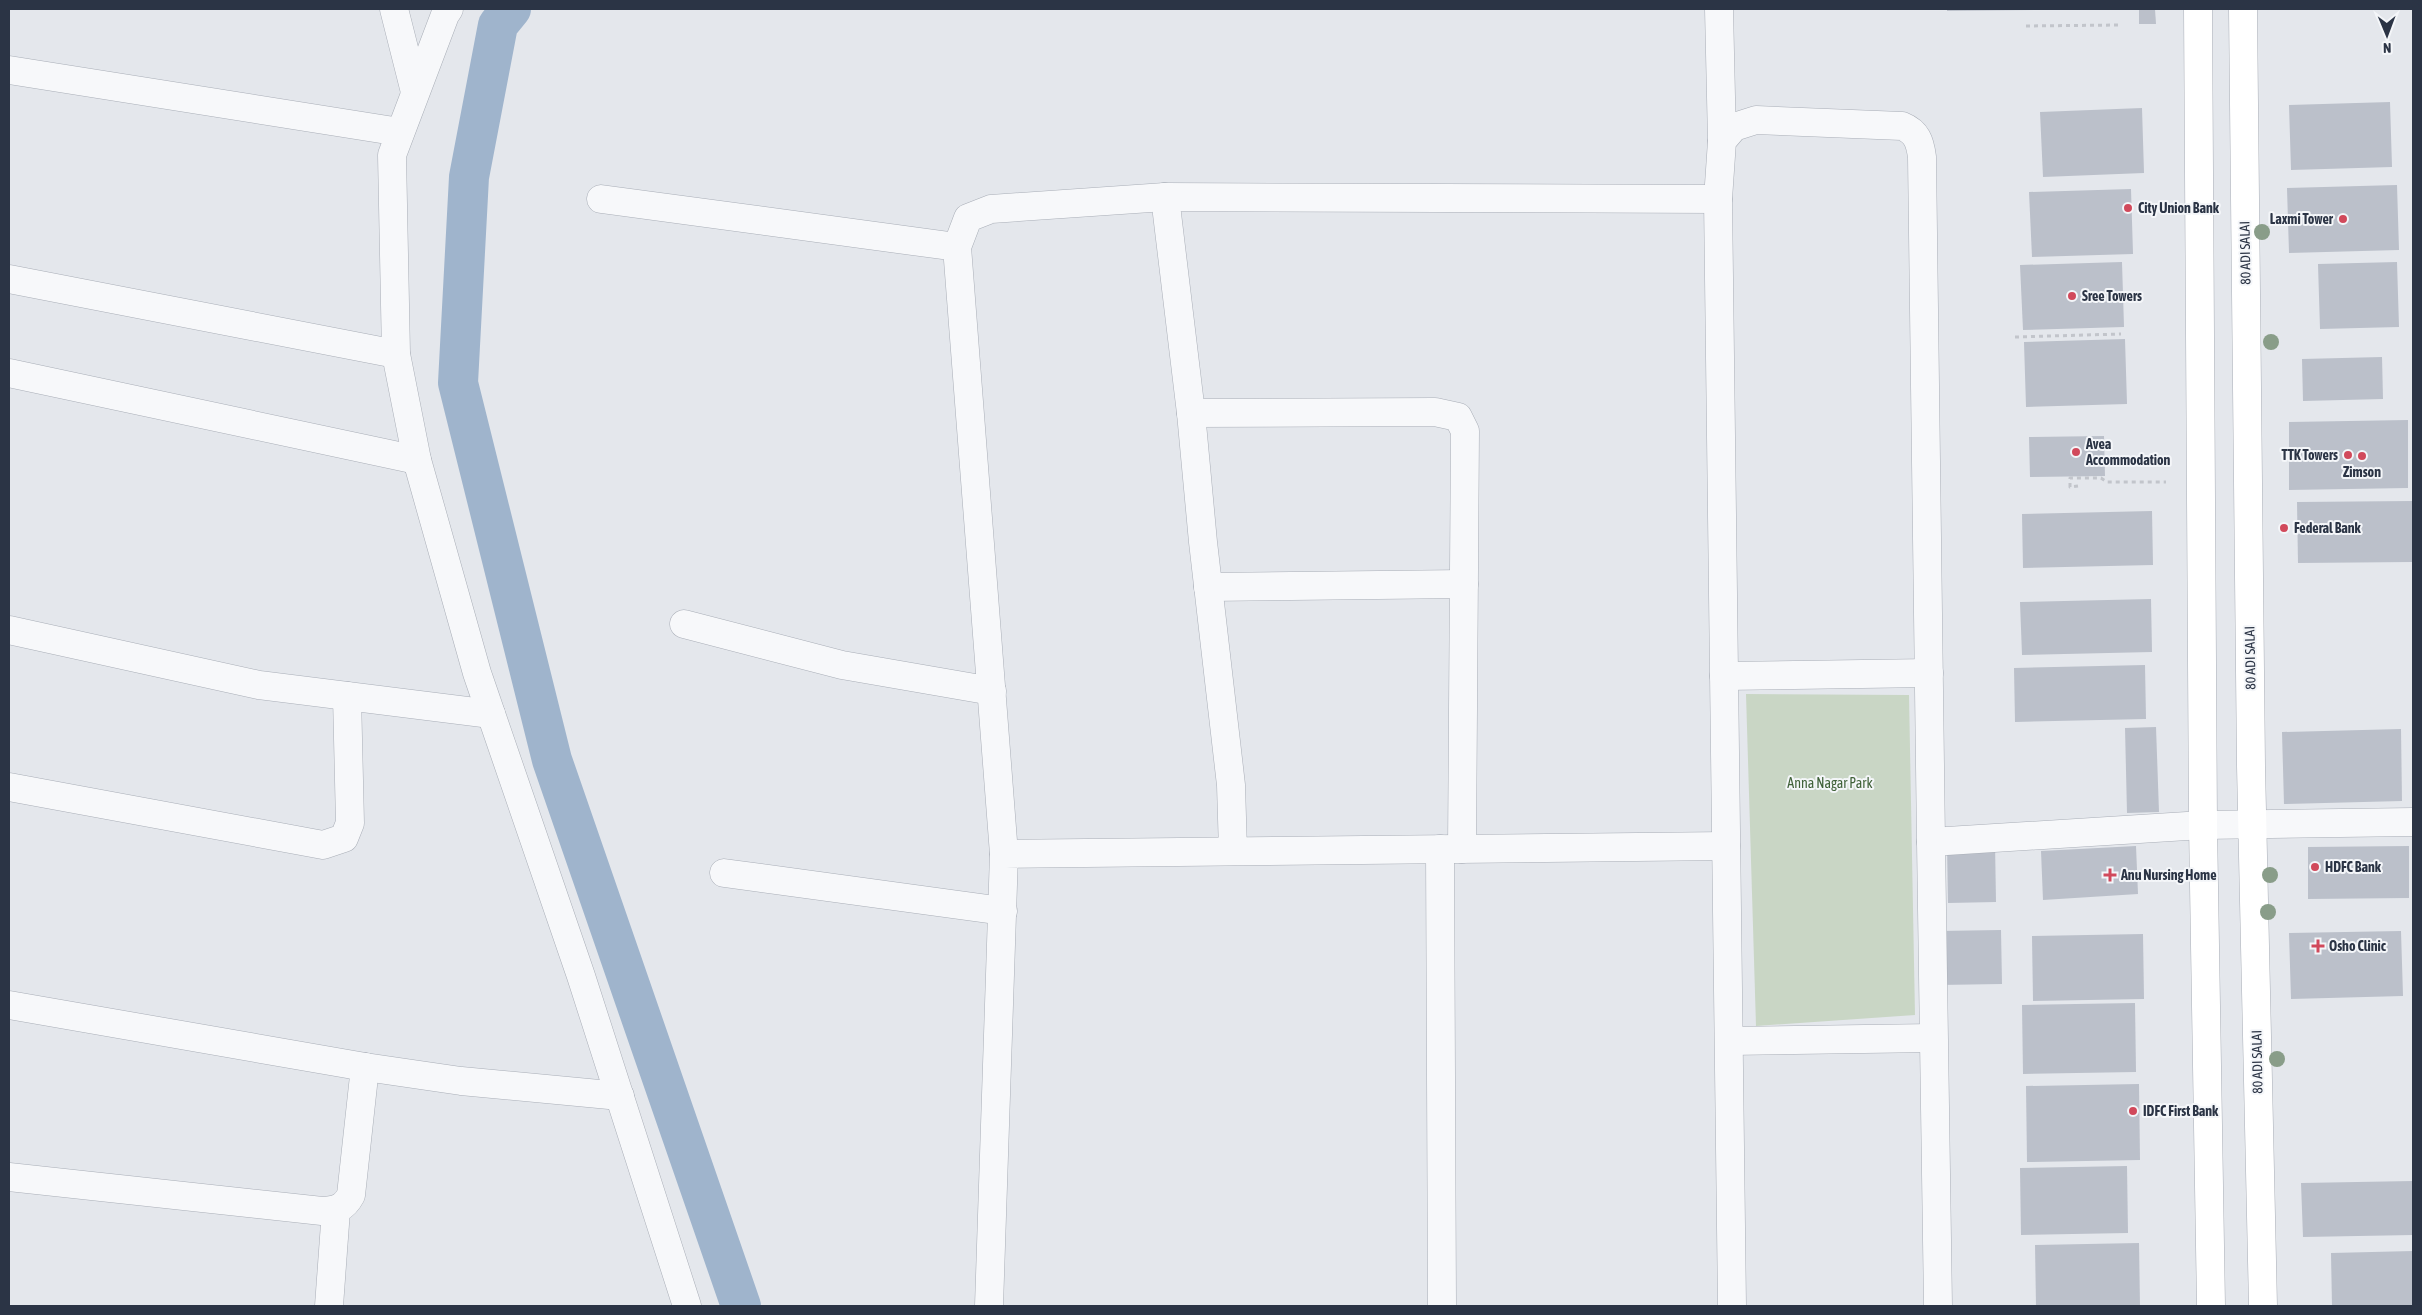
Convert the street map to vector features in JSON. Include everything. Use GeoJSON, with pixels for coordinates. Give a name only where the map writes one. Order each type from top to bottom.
{"type":"FeatureCollection","features":[{"type":"Feature","properties":{"kind":"main road"},"geometry":{"type":"LineString","coordinates":[[2198,9],[2203,825],[2211,1306]]}},
{"type":"Feature","properties":{"kind":"main road","name":"80 ADI SALAI"},"geometry":{"type":"LineString","coordinates":[[2243,9],[2252,824],[2262,1306]]}},
{"type":"Feature","properties":{"kind":"street"},"geometry":{"type":"LineString","coordinates":[[394,9],[416,92]]}},
{"type":"Feature","properties":{"kind":"street"},"geometry":{"type":"LineString","coordinates":[[449,9],[445,15],[392,154],[396,354],[418,460],[477,673],[620,1096],[688,1306]]}},
{"type":"Feature","properties":{"kind":"street"},"geometry":{"type":"LineString","coordinates":[[1719,9],[1722,141],[1718,199],[1732,1306]]}},
{"type":"Feature","properties":{"kind":"street"},"geometry":{"type":"LineString","coordinates":[[9,70],[400,132]]}},
{"type":"Feature","properties":{"kind":"street"},"geometry":{"type":"LineString","coordinates":[[1722,141],[1734,127],[1756,120],[1902,126],[1912,130],[1920,142],[1922,157],[1938,1306]]}},
{"type":"Feature","properties":{"kind":"street"},"geometry":{"type":"LineString","coordinates":[[989,1306],[1004,854],[957,247],[968,218],[991,209],[1164,198],[1718,199]]}},
{"type":"Feature","properties":{"kind":"street"},"geometry":{"type":"LineString","coordinates":[[1164,198],[1191,412],[1208,587],[1231,784],[1232,851]]}},
{"type":"Feature","properties":{"kind":"street"},"geometry":{"type":"LineString","coordinates":[[601,199],[957,247]]}},
{"type":"Feature","properties":{"kind":"street"},"geometry":{"type":"LineString","coordinates":[[9,279],[396,354]]}},
{"type":"Feature","properties":{"kind":"street"},"geometry":{"type":"LineString","coordinates":[[9,373],[418,460]]}},
{"type":"Feature","properties":{"kind":"street"},"geometry":{"type":"LineString","coordinates":[[1191,412],[1435,412],[1458,417],[1465,431],[1464,584],[1451,849],[1442,1306]]}},
{"type":"Feature","properties":{"kind":"street"},"geometry":{"type":"LineString","coordinates":[[1208,587],[1464,584]]}},
{"type":"Feature","properties":{"kind":"street"},"geometry":{"type":"LineString","coordinates":[[684,624],[842,665],[992,691]]}},
{"type":"Feature","properties":{"kind":"street"},"geometry":{"type":"LineString","coordinates":[[9,630],[259,685],[491,714]]}},
{"type":"Feature","properties":{"kind":"street"},"geometry":{"type":"LineString","coordinates":[[1724,676],[1929,673]]}},
{"type":"Feature","properties":{"kind":"street"},"geometry":{"type":"LineString","coordinates":[[9,787],[323,845],[344,838],[350,823],[347,696]]}},
{"type":"Feature","properties":{"kind":"street"},"geometry":{"type":"LineString","coordinates":[[1931,842],[2203,825],[2413,822]]}},
{"type":"Feature","properties":{"kind":"street"},"geometry":{"type":"LineString","coordinates":[[1004,854],[1726,846]]}},
{"type":"Feature","properties":{"kind":"street"},"geometry":{"type":"LineString","coordinates":[[724,873],[1003,912]]}},
{"type":"Feature","properties":{"kind":"street"},"geometry":{"type":"LineString","coordinates":[[9,1005],[365,1067],[461,1081],[620,1096]]}},
{"type":"Feature","properties":{"kind":"street"},"geometry":{"type":"LineString","coordinates":[[1730,1041],[1933,1038]]}},
{"type":"Feature","properties":{"kind":"street"},"geometry":{"type":"LineString","coordinates":[[9,1177],[322,1211],[336,1210],[345,1206],[351,1195],[365,1067]]}},
{"type":"Feature","properties":{"kind":"street"},"geometry":{"type":"LineString","coordinates":[[329,1306],[336,1210]]}},
{"type":"Feature","properties":{"kind":"path"},"geometry":{"type":"LineString","coordinates":[[2026,26],[2121,25]]}},
{"type":"Feature","properties":{"kind":"path"},"geometry":{"type":"LineString","coordinates":[[2015,337],[2121,334]]}},
{"type":"Feature","properties":{"kind":"path"},"geometry":{"type":"LineString","coordinates":[[2078,486],[2070,486],[2070,478],[2101,478],[2106,482],[2202,482]]}},
{"type":"Feature","properties":{"kind":"green space","name":"Anna Nagar Park"},"geometry":{"type":"Polygon","coordinates":[[[1746,694],[1909,695],[1915,1015],[1756,1026],[1746,694]]]}},
{"type":"Feature","properties":{"kind":"building"},"geometry":{"type":"Polygon","coordinates":[[[1947,9],[2041,9],[2041,10],[1947,11],[1947,9]]]}},
{"type":"Feature","properties":{"kind":"building"},"geometry":{"type":"Polygon","coordinates":[[[2139,9],[2155,9],[2156,24],[2139,24],[2139,9]]]}},
{"type":"Feature","properties":{"kind":"building"},"geometry":{"type":"Polygon","coordinates":[[[2390,102],[2392,167],[2291,170],[2289,105],[2390,102]]]}},
{"type":"Feature","properties":{"kind":"building"},"geometry":{"type":"Polygon","coordinates":[[[2142,108],[2144,173],[2043,177],[2040,112],[2142,108]]]}},
{"type":"Feature","properties":{"kind":"building","name":"Laxmi Tower"},"geometry":{"type":"Polygon","coordinates":[[[2397,185],[2399,250],[2289,253],[2287,188],[2397,185]]]}},
{"type":"Feature","properties":{"kind":"building"},"geometry":{"type":"Polygon","coordinates":[[[2131,189],[2133,254],[2032,257],[2029,192],[2131,189]]]}},
{"type":"Feature","properties":{"kind":"building","name":"Sree Towers"},"geometry":{"type":"Polygon","coordinates":[[[2122,262],[2124,327],[2023,330],[2020,265],[2122,262]]]}},
{"type":"Feature","properties":{"kind":"building"},"geometry":{"type":"Polygon","coordinates":[[[2397,262],[2399,327],[2320,329],[2318,264],[2397,262]]]}},
{"type":"Feature","properties":{"kind":"building"},"geometry":{"type":"Polygon","coordinates":[[[2125,339],[2127,404],[2026,407],[2024,342],[2125,339]]]}},
{"type":"Feature","properties":{"kind":"building"},"geometry":{"type":"Polygon","coordinates":[[[2382,357],[2383,399],[2303,401],[2302,359],[2382,357]]]}},
{"type":"Feature","properties":{"kind":"building","name":"TTK Towers"},"geometry":{"type":"Polygon","coordinates":[[[2408,420],[2408,488],[2289,490],[2289,422],[2408,420]]]}},
{"type":"Feature","properties":{"kind":"building"},"geometry":{"type":"Polygon","coordinates":[[[2104,436],[2105,476],[2030,477],[2029,437],[2104,436]]]}},
{"type":"Feature","properties":{"kind":"building"},"geometry":{"type":"Polygon","coordinates":[[[2412,501],[2412,562],[2298,563],[2297,502],[2412,501]]]}},
{"type":"Feature","properties":{"kind":"building"},"geometry":{"type":"Polygon","coordinates":[[[2152,511],[2153,565],[2023,568],[2022,514],[2152,511]]]}},
{"type":"Feature","properties":{"kind":"building"},"geometry":{"type":"Polygon","coordinates":[[[2151,599],[2152,652],[2022,655],[2020,602],[2151,599]]]}},
{"type":"Feature","properties":{"kind":"building"},"geometry":{"type":"Polygon","coordinates":[[[2145,665],[2146,719],[2015,722],[2014,668],[2145,665]]]}},
{"type":"Feature","properties":{"kind":"building"},"geometry":{"type":"Polygon","coordinates":[[[2156,727],[2159,812],[2127,813],[2125,728],[2156,727]]]}},
{"type":"Feature","properties":{"kind":"building"},"geometry":{"type":"Polygon","coordinates":[[[2401,729],[2402,801],[2284,804],[2282,732],[2401,729]]]}},
{"type":"Feature","properties":{"kind":"building"},"geometry":{"type":"Polygon","coordinates":[[[1995,843],[1996,902],[1948,903],[1947,844],[1995,843]]]}},
{"type":"Feature","properties":{"kind":"building"},"geometry":{"type":"Polygon","coordinates":[[[2136,846],[2138,894],[2043,900],[2041,851],[2136,846]]]}},
{"type":"Feature","properties":{"kind":"building"},"geometry":{"type":"Polygon","coordinates":[[[2409,846],[2409,898],[2308,899],[2308,847],[2409,846]]]}},
{"type":"Feature","properties":{"kind":"building"},"geometry":{"type":"Polygon","coordinates":[[[2001,930],[2002,984],[1939,985],[1938,931],[2001,930]]]}},
{"type":"Feature","properties":{"kind":"building"},"geometry":{"type":"Polygon","coordinates":[[[2401,931],[2403,996],[2291,999],[2289,933],[2401,931]]]}},
{"type":"Feature","properties":{"kind":"building"},"geometry":{"type":"Polygon","coordinates":[[[2143,934],[2144,999],[2033,1001],[2032,936],[2143,934]]]}},
{"type":"Feature","properties":{"kind":"building"},"geometry":{"type":"Polygon","coordinates":[[[2135,1003],[2136,1072],[2023,1074],[2022,1005],[2135,1003]]]}},
{"type":"Feature","properties":{"kind":"building"},"geometry":{"type":"Polygon","coordinates":[[[2139,1084],[2140,1160],[2027,1162],[2026,1086],[2139,1084]]]}},
{"type":"Feature","properties":{"kind":"building"},"geometry":{"type":"Polygon","coordinates":[[[2127,1166],[2128,1233],[2021,1235],[2020,1168],[2127,1166]]]}},
{"type":"Feature","properties":{"kind":"building"},"geometry":{"type":"Polygon","coordinates":[[[2413,1181],[2413,1235],[2303,1237],[2301,1183],[2413,1181]]]}},
{"type":"Feature","properties":{"kind":"building"},"geometry":{"type":"Polygon","coordinates":[[[2139,1243],[2140,1306],[2036,1306],[2035,1245],[2139,1243]]]}},
{"type":"Feature","properties":{"kind":"building"},"geometry":{"type":"Polygon","coordinates":[[[2413,1251],[2413,1305],[2332,1306],[2331,1253],[2413,1251]]]}},
{"type":"Feature","properties":{"kind":"waterway"},"geometry":{"type":"LineString","coordinates":[[511,9],[498,25],[469,177],[458,383],[552,760],[741,1306]]}},
{"type":"Feature","properties":{"kind":"place","name":"City Union Bank"},"geometry":{"type":"Point","coordinates":[2128,208]}},
{"type":"Feature","properties":{"kind":"place","name":"Laxmi Tower"},"geometry":{"type":"Point","coordinates":[2343,219]}},
{"type":"Feature","properties":{"kind":"place","name":"Sree Towers"},"geometry":{"type":"Point","coordinates":[2072,296]}},
{"type":"Feature","properties":{"kind":"place","name":"Avea Accommodation"},"geometry":{"type":"Point","coordinates":[2076,452]}},
{"type":"Feature","properties":{"kind":"place","name":"TTK Towers"},"geometry":{"type":"Point","coordinates":[2348,455]}},
{"type":"Feature","properties":{"kind":"place","name":"Zimson"},"geometry":{"type":"Point","coordinates":[2362,456]}},
{"type":"Feature","properties":{"kind":"place","name":"Federal Bank"},"geometry":{"type":"Point","coordinates":[2284,528]}},
{"type":"Feature","properties":{"kind":"place","name":"HDFC Bank"},"geometry":{"type":"Point","coordinates":[2315,867]}},
{"type":"Feature","properties":{"kind":"place","name":"Anu Nursing Home"},"geometry":{"type":"Point","coordinates":[2110,875]}},
{"type":"Feature","properties":{"kind":"place","name":"Osho Clinic"},"geometry":{"type":"Point","coordinates":[2318,946]}},
{"type":"Feature","properties":{"kind":"place","name":"IDFC First Bank"},"geometry":{"type":"Point","coordinates":[2133,1111]}}]}
